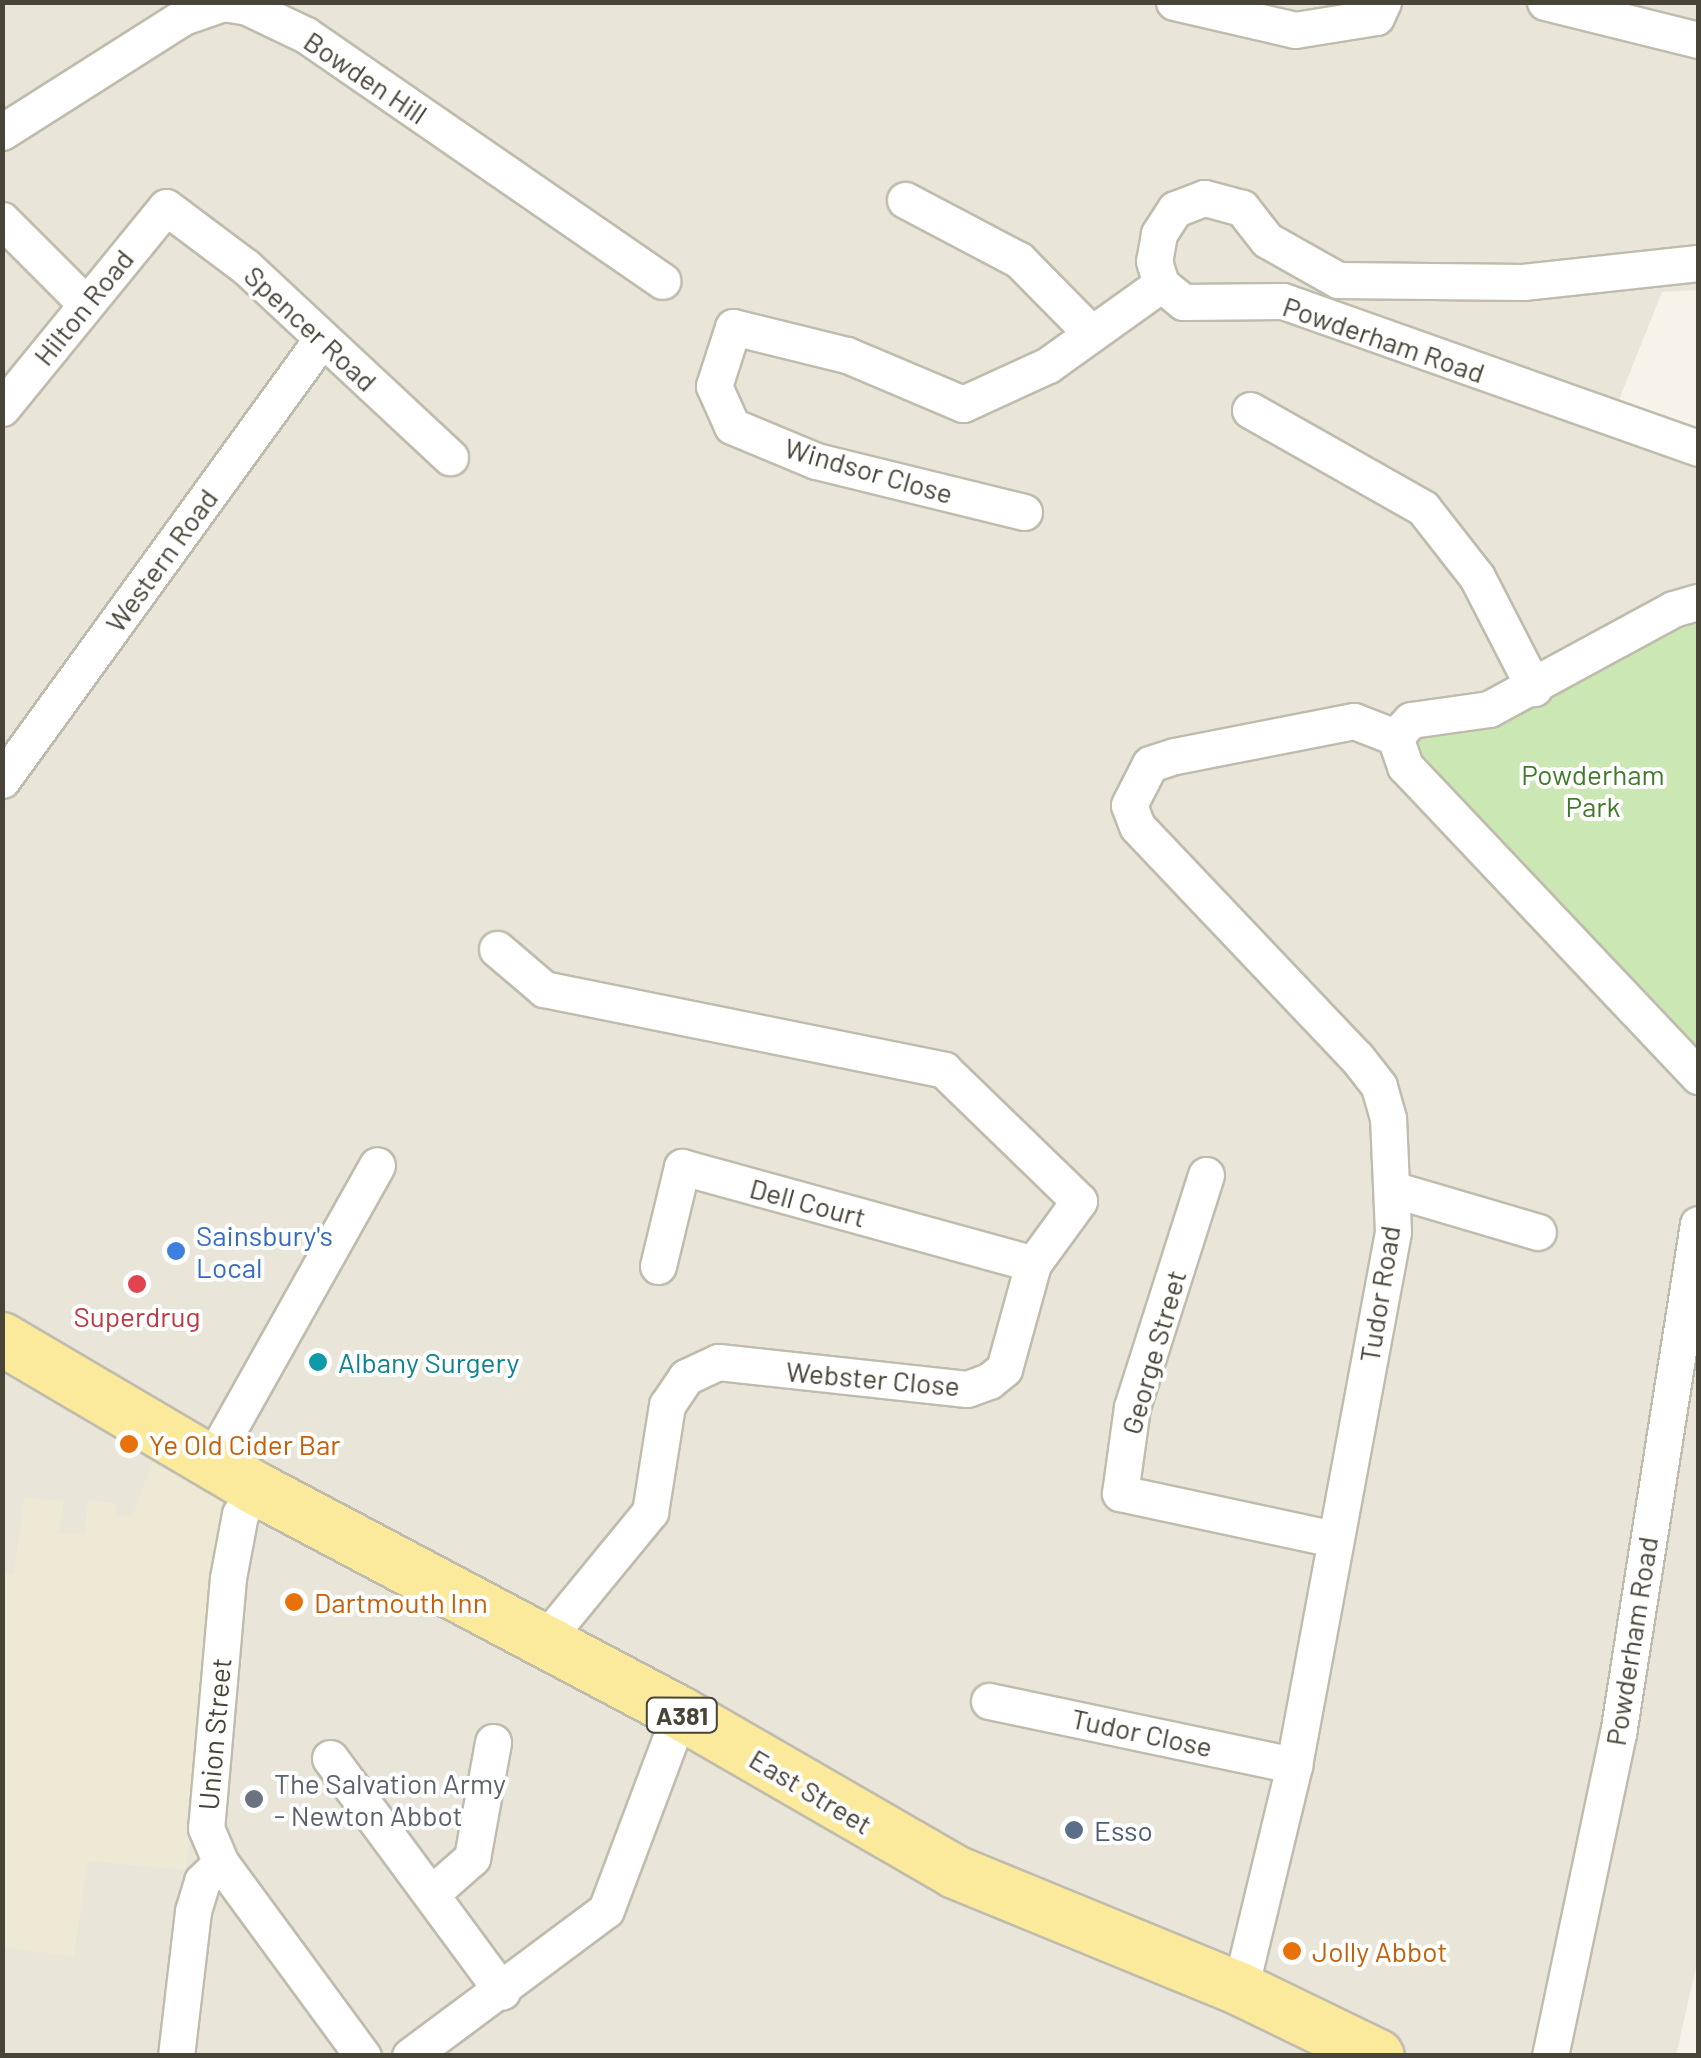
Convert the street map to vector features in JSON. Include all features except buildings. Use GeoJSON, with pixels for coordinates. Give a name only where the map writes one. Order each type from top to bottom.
{"type":"FeatureCollection","features":[{"type":"Feature","properties":{"kind":"main road","name":"East Street"},"geometry":{"type":"LineString","coordinates":[[2,1339],[258,1489],[680,1714],[955,1872],[1240,1988],[1378,2056]]}},
{"type":"Feature","properties":{"kind":"street"},"geometry":{"type":"LineString","coordinates":[[1174,2],[1295,30],[1376,17],[1384,2]]}},
{"type":"Feature","properties":{"kind":"street"},"geometry":{"type":"LineString","coordinates":[[1545,2],[1698,40]]}},
{"type":"Feature","properties":{"kind":"street","name":"Bowden Hill"},"geometry":{"type":"LineString","coordinates":[[2,132],[183,18],[223,3],[247,7],[306,35],[662,281]]}},
{"type":"Feature","properties":{"kind":"street","name":"Powderham Road"},"geometry":{"type":"LineString","coordinates":[[1698,262],[1523,282],[1338,280],[1268,240],[1242,208],[1204,198],[1175,209],[1159,234],[1154,261],[1161,284],[1183,302],[1283,301],[1698,448]]}},
{"type":"Feature","properties":{"kind":"street"},"geometry":{"type":"LineString","coordinates":[[906,200],[1019,260],[1092,333]]}},
{"type":"Feature","properties":{"kind":"street","name":"Hilton Road"},"geometry":{"type":"LineString","coordinates":[[2,408],[84,302],[166,207]]}},
{"type":"Feature","properties":{"kind":"street","name":"Spencer Road"},"geometry":{"type":"LineString","coordinates":[[166,207],[246,267],[450,456]]}},
{"type":"Feature","properties":{"kind":"street"},"geometry":{"type":"LineString","coordinates":[[2,220],[84,302]]}},
{"type":"Feature","properties":{"kind":"street","name":"Windsor Close"},"geometry":{"type":"LineString","coordinates":[[1024,512],[816,461],[732,426],[714,386],[733,327],[848,355],[962,404],[1048,365],[1161,284]]}},
{"type":"Feature","properties":{"kind":"street","name":"Western Road"},"geometry":{"type":"LineString","coordinates":[[2,780],[321,340]]}},
{"type":"Feature","properties":{"kind":"street"},"geometry":{"type":"LineString","coordinates":[[1250,410],[1424,508],[1477,577],[1534,688]]}},
{"type":"Feature","properties":{"kind":"street"},"geometry":{"type":"LineString","coordinates":[[1698,602],[1621,636],[1534,688],[1488,709],[1411,720],[1395,737],[1405,766],[1698,1076]]}},
{"type":"Feature","properties":{"kind":"street","name":"Tudor Road"},"geometry":{"type":"LineString","coordinates":[[1240,1988],[1294,1765],[1394,1232],[1392,1189],[1379,1086],[1136,826],[1130,805],[1150,764],[1175,756],[1354,721],[1395,737]]}},
{"type":"Feature","properties":{"kind":"street","name":"Webster Close"},"geometry":{"type":"LineString","coordinates":[[498,949],[544,989],[944,1070],[1079,1201],[1033,1264],[1004,1369],[967,1389],[718,1362],[686,1377],[668,1404],[650,1512],[544,1640]]}},
{"type":"Feature","properties":{"kind":"street"},"geometry":{"type":"LineString","coordinates":[[210,1461],[377,1165]]}},
{"type":"Feature","properties":{"kind":"street","name":"Dell Court"},"geometry":{"type":"LineString","coordinates":[[658,1266],[682,1167],[1033,1264]]}},
{"type":"Feature","properties":{"kind":"street","name":"George Street"},"geometry":{"type":"LineString","coordinates":[[1206,1175],[1132,1407],[1120,1492],[1334,1539]]}},
{"type":"Feature","properties":{"kind":"street"},"geometry":{"type":"LineString","coordinates":[[1392,1189],[1538,1232]]}},
{"type":"Feature","properties":{"kind":"street","name":"Powderham Road"},"geometry":{"type":"LineString","coordinates":[[1550,2056],[1618,1734],[1698,1224]]}},
{"type":"Feature","properties":{"kind":"street","name":"Union Street"},"geometry":{"type":"LineString","coordinates":[[258,1489],[240,1514],[228,1578],[206,1828],[221,1862],[363,2056]]}},
{"type":"Feature","properties":{"kind":"street","name":"Tudor Close"},"geometry":{"type":"LineString","coordinates":[[989,1701],[1294,1765]]}},
{"type":"Feature","properties":{"kind":"street"},"geometry":{"type":"LineString","coordinates":[[410,2056],[606,1910],[680,1714]]}},
{"type":"Feature","properties":{"kind":"street"},"geometry":{"type":"LineString","coordinates":[[431,1894],[472,1858],[493,1742]]}},
{"type":"Feature","properties":{"kind":"street"},"geometry":{"type":"LineString","coordinates":[[330,1758],[502,1991]]}},
{"type":"Feature","properties":{"kind":"street"},"geometry":{"type":"LineString","coordinates":[[176,2056],[193,1911],[202,1881],[221,1862]]}},
{"type":"Feature","properties":{"kind":"shaded area"},"geometry":{"type":"Polygon","coordinates":[[[3,3],[1698,3],[1698,290],[1662,292],[1607,430],[1698,468],[1698,1959],[1676,2055],[3,2056],[3,3]]]}},
{"type":"Feature","properties":{"kind":"shaded area"},"geometry":{"type":"Polygon","coordinates":[[[156,1453],[224,1495],[186,1870],[88,1861],[74,1956],[3,1948],[2,1572],[14,1574],[24,1497],[64,1501],[59,1533],[84,1535],[88,1500],[116,1504],[116,1515],[132,1516],[156,1453]]]}},
{"type":"Feature","properties":{"kind":"green space","name":"Powderham Park"},"geometry":{"type":"Polygon","coordinates":[[[1698,616],[1698,1052],[1418,760],[1412,742],[1425,729],[1698,616]]]}},
{"type":"Feature","properties":{"kind":"place","name":"Sainsbury's Local"},"geometry":{"type":"Point","coordinates":[176,1251]}},
{"type":"Feature","properties":{"kind":"place","name":"Superdrug"},"geometry":{"type":"Point","coordinates":[137,1284]}},
{"type":"Feature","properties":{"kind":"place","name":"Albany Surgery"},"geometry":{"type":"Point","coordinates":[318,1362]}},
{"type":"Feature","properties":{"kind":"place","name":"Ye Old Cider Bar"},"geometry":{"type":"Point","coordinates":[129,1444]}},
{"type":"Feature","properties":{"kind":"place","name":"Dartmouth Inn"},"geometry":{"type":"Point","coordinates":[294,1602]}},
{"type":"Feature","properties":{"kind":"place","name":"The Salvation Army - Newton Abbot"},"geometry":{"type":"Point","coordinates":[254,1799]}},
{"type":"Feature","properties":{"kind":"place","name":"Esso"},"geometry":{"type":"Point","coordinates":[1074,1830]}},
{"type":"Feature","properties":{"kind":"place","name":"Jolly Abbot"},"geometry":{"type":"Point","coordinates":[1292,1951]}}]}
